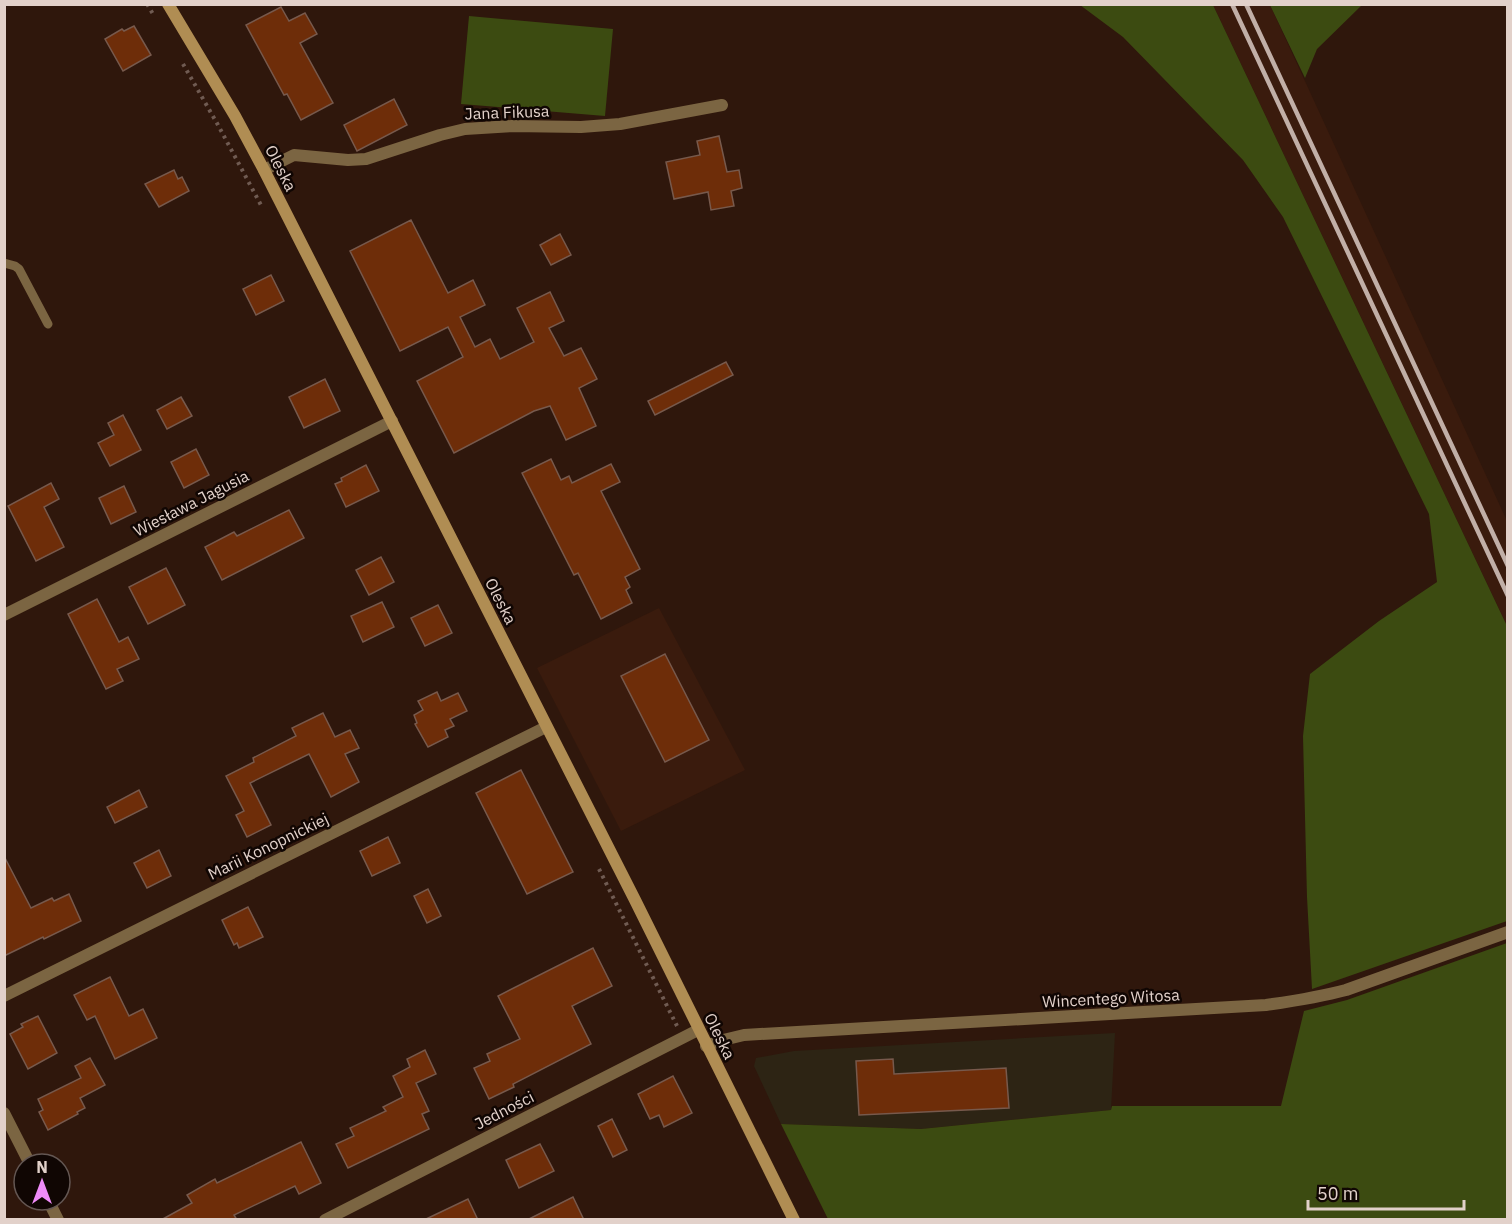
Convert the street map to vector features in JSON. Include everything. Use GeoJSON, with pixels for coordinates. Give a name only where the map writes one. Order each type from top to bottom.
{"type":"FeatureCollection","features":[{"type":"Feature","properties":{"kind":"street","name":"Oleska"},"geometry":{"type":"LineString","coordinates":[[168,4],[235,116],[264,170],[630,890],[794,1220]]}},
{"type":"Feature","properties":{"kind":"street","name":"Jana Fikusa"},"geometry":{"type":"LineString","coordinates":[[264,170],[294,155],[357,160],[375,157],[465,129],[620,124],[722,105]]}},
{"type":"Feature","properties":{"kind":"street","name":"Wiesława Jagusia"},"geometry":{"type":"LineString","coordinates":[[4,615],[392,421]]}},
{"type":"Feature","properties":{"kind":"street","name":"Marii Konopnickiej"},"geometry":{"type":"LineString","coordinates":[[4,996],[546,726]]}},
{"type":"Feature","properties":{"kind":"street","name":"Wincentego Witosa"},"geometry":{"type":"LineString","coordinates":[[706,1046],[744,1035],[1266,1005],[1295,1001],[1346,990],[1508,932]]}},
{"type":"Feature","properties":{"kind":"street","name":"Jedności"},"geometry":{"type":"LineString","coordinates":[[325,1220],[698,1030]]}},
{"type":"Feature","properties":{"kind":"street"},"geometry":{"type":"LineString","coordinates":[[4,1113],[24,1152]]}},
{"type":"Feature","properties":{"kind":"lane"},"geometry":{"type":"LineString","coordinates":[[4,263],[20,269],[48,324]]}},
{"type":"Feature","properties":{"kind":"path"},"geometry":{"type":"LineString","coordinates":[[147,4],[154,16]]}},
{"type":"Feature","properties":{"kind":"path"},"geometry":{"type":"LineString","coordinates":[[177,56],[218,125],[267,216]]}},
{"type":"Feature","properties":{"kind":"path"},"geometry":{"type":"LineString","coordinates":[[597,867],[683,1037]]}},
{"type":"Feature","properties":{"kind":"shaded area"},"geometry":{"type":"Polygon","coordinates":[[[1213,5],[1270,5],[1507,521],[1507,626],[1213,5]]]}},
{"type":"Feature","properties":{"kind":"shaded area"},"geometry":{"type":"Polygon","coordinates":[[[659,608],[745,770],[621,831],[537,668],[659,608]]]}},
{"type":"Feature","properties":{"kind":"shaded area"},"geometry":{"type":"Polygon","coordinates":[[[1115,1033],[1111,1110],[921,1129],[781,1124],[754,1066],[756,1058],[794,1051],[1115,1033]]]}},
{"type":"Feature","properties":{"kind":"green space"},"geometry":{"type":"Polygon","coordinates":[[[1080,5],[1213,5],[1507,626],[1507,921],[1312,989],[1303,736],[1310,674],[1379,621],[1437,582],[1429,514],[1283,217],[1243,160],[1123,37],[1080,5]]]}},
{"type":"Feature","properties":{"kind":"green space"},"geometry":{"type":"Polygon","coordinates":[[[1270,5],[1362,5],[1317,49],[1305,78],[1270,5]]]}},
{"type":"Feature","properties":{"kind":"green space"},"geometry":{"type":"Polygon","coordinates":[[[469,16],[613,29],[605,116],[461,104],[469,16]]]}},
{"type":"Feature","properties":{"kind":"green space"},"geometry":{"type":"Polygon","coordinates":[[[1507,943],[1507,1219],[828,1219],[781,1124],[921,1129],[1111,1110],[1112,1106],[1281,1106],[1304,1011],[1347,1000],[1507,943]]]}},
{"type":"Feature","properties":{"kind":"building"},"geometry":{"type":"Polygon","coordinates":[[[281,7],[289,21],[305,13],[317,34],[300,43],[333,103],[301,120],[287,94],[284,95],[246,25],[281,7]]]}},
{"type":"Feature","properties":{"kind":"building"},"geometry":{"type":"Polygon","coordinates":[[[134,26],[151,55],[123,71],[105,39],[122,29],[124,31],[134,26]]]}},
{"type":"Feature","properties":{"kind":"building"},"geometry":{"type":"Polygon","coordinates":[[[394,99],[407,125],[357,151],[344,125],[394,99]]]}},
{"type":"Feature","properties":{"kind":"building"},"geometry":{"type":"Polygon","coordinates":[[[719,136],[727,172],[739,170],[742,188],[731,191],[734,206],[711,210],[708,192],[674,199],[666,162],[700,155],[697,141],[719,136]]]}},
{"type":"Feature","properties":{"kind":"building"},"geometry":{"type":"Polygon","coordinates":[[[174,170],[178,179],[182,177],[189,191],[159,207],[145,184],[174,170]]]}},
{"type":"Feature","properties":{"kind":"building"},"geometry":{"type":"Polygon","coordinates":[[[411,220],[448,293],[473,280],[485,305],[460,317],[475,347],[490,339],[500,359],[534,342],[517,308],[550,292],[564,321],[549,328],[564,356],[581,348],[597,379],[579,388],[596,426],[566,440],[550,406],[534,411],[454,453],[417,381],[463,357],[448,327],[400,351],[350,251],[411,220]]]}},
{"type":"Feature","properties":{"kind":"building"},"geometry":{"type":"Polygon","coordinates":[[[560,234],[571,255],[551,265],[540,245],[560,234]]]}},
{"type":"Feature","properties":{"kind":"building"},"geometry":{"type":"Polygon","coordinates":[[[271,275],[284,301],[256,315],[243,289],[271,275]]]}},
{"type":"Feature","properties":{"kind":"building"},"geometry":{"type":"Polygon","coordinates":[[[726,362],[733,375],[655,415],[648,401],[726,362]]]}},
{"type":"Feature","properties":{"kind":"building"},"geometry":{"type":"Polygon","coordinates":[[[325,379],[340,411],[304,428],[289,397],[325,379]]]}},
{"type":"Feature","properties":{"kind":"building"},"geometry":{"type":"Polygon","coordinates":[[[181,397],[192,416],[167,429],[157,410],[181,397]]]}},
{"type":"Feature","properties":{"kind":"building"},"geometry":{"type":"Polygon","coordinates":[[[123,415],[141,450],[110,466],[98,443],[114,435],[108,423],[123,415]]]}},
{"type":"Feature","properties":{"kind":"building"},"geometry":{"type":"Polygon","coordinates":[[[196,449],[209,475],[184,488],[171,462],[196,449]]]}},
{"type":"Feature","properties":{"kind":"building"},"geometry":{"type":"Polygon","coordinates":[[[551,459],[561,480],[569,476],[572,483],[611,464],[620,482],[601,491],[640,569],[625,577],[630,587],[626,590],[632,603],[601,619],[578,573],[574,575],[522,473],[551,459]]]}},
{"type":"Feature","properties":{"kind":"building"},"geometry":{"type":"Polygon","coordinates":[[[366,465],[379,491],[346,507],[335,484],[342,481],[341,478],[366,465]]]}},
{"type":"Feature","properties":{"kind":"building"},"geometry":{"type":"Polygon","coordinates":[[[51,483],[59,499],[44,507],[64,547],[36,561],[8,506],[51,483]]]}},
{"type":"Feature","properties":{"kind":"building"},"geometry":{"type":"Polygon","coordinates":[[[124,486],[136,512],[111,524],[99,498],[124,486]]]}},
{"type":"Feature","properties":{"kind":"building"},"geometry":{"type":"Polygon","coordinates":[[[289,510],[304,538],[222,580],[205,547],[234,532],[237,536],[289,510]]]}},
{"type":"Feature","properties":{"kind":"building"},"geometry":{"type":"Polygon","coordinates":[[[381,557],[394,582],[369,595],[356,570],[381,557]]]}},
{"type":"Feature","properties":{"kind":"building"},"geometry":{"type":"Polygon","coordinates":[[[166,568],[185,605],[148,624],[129,587],[166,568]]]}},
{"type":"Feature","properties":{"kind":"building"},"geometry":{"type":"Polygon","coordinates":[[[97,599],[119,642],[128,637],[139,659],[117,669],[123,681],[106,689],[68,614],[97,599]]]}},
{"type":"Feature","properties":{"kind":"building"},"geometry":{"type":"Polygon","coordinates":[[[382,602],[394,627],[363,642],[351,616],[382,602]]]}},
{"type":"Feature","properties":{"kind":"building"},"geometry":{"type":"Polygon","coordinates":[[[438,605],[452,633],[425,646],[411,618],[438,605]]]}},
{"type":"Feature","properties":{"kind":"building"},"geometry":{"type":"Polygon","coordinates":[[[665,654],[709,740],[665,762],[621,676],[665,654]]]}},
{"type":"Feature","properties":{"kind":"building"},"geometry":{"type":"Polygon","coordinates":[[[437,692],[441,701],[458,693],[467,711],[450,719],[454,726],[445,730],[448,737],[428,747],[415,724],[417,723],[414,715],[423,710],[418,701],[437,692]]]}},
{"type":"Feature","properties":{"kind":"building"},"geometry":{"type":"Polygon","coordinates":[[[323,713],[335,737],[350,730],[359,748],[345,754],[359,782],[331,797],[309,754],[250,783],[271,825],[247,837],[236,815],[244,811],[226,776],[254,762],[253,758],[296,736],[292,728],[323,713]]]}},
{"type":"Feature","properties":{"kind":"building"},"geometry":{"type":"Polygon","coordinates":[[[521,770],[573,872],[527,894],[476,793],[521,770]]]}},
{"type":"Feature","properties":{"kind":"building"},"geometry":{"type":"Polygon","coordinates":[[[139,790],[147,807],[115,823],[107,807],[139,790]]]}},
{"type":"Feature","properties":{"kind":"building"},"geometry":{"type":"Polygon","coordinates":[[[388,837],[400,863],[372,876],[360,851],[388,837]]]}},
{"type":"Feature","properties":{"kind":"building"},"geometry":{"type":"Polygon","coordinates":[[[159,850],[171,876],[147,888],[134,863],[159,850]]]}},
{"type":"Feature","properties":{"kind":"building"},"geometry":{"type":"Polygon","coordinates":[[[4,856],[31,908],[52,898],[54,901],[69,894],[81,921],[4,956],[4,856]]]}},
{"type":"Feature","properties":{"kind":"building"},"geometry":{"type":"Polygon","coordinates":[[[428,889],[441,916],[427,923],[414,896],[428,889]]]}},
{"type":"Feature","properties":{"kind":"building"},"geometry":{"type":"Polygon","coordinates":[[[248,907],[263,937],[239,948],[237,943],[234,945],[222,920],[248,907]]]}},
{"type":"Feature","properties":{"kind":"building"},"geometry":{"type":"Polygon","coordinates":[[[593,948],[612,986],[572,1006],[591,1044],[513,1084],[514,1087],[489,1099],[474,1068],[490,1061],[487,1054],[520,1039],[498,996],[593,948]]]}},
{"type":"Feature","properties":{"kind":"building"},"geometry":{"type":"Polygon","coordinates":[[[110,977],[129,1016],[143,1009],[157,1038],[115,1059],[95,1016],[87,1020],[74,995],[110,977]]]}},
{"type":"Feature","properties":{"kind":"building"},"geometry":{"type":"Polygon","coordinates":[[[38,1016],[57,1053],[28,1069],[10,1034],[23,1027],[21,1024],[38,1016]]]}},
{"type":"Feature","properties":{"kind":"building"},"geometry":{"type":"Polygon","coordinates":[[[425,1050],[436,1074],[416,1083],[429,1111],[422,1114],[429,1129],[348,1168],[336,1144],[354,1136],[350,1128],[386,1111],[383,1107],[403,1097],[393,1076],[410,1067],[407,1059],[425,1050]]]}},
{"type":"Feature","properties":{"kind":"building"},"geometry":{"type":"Polygon","coordinates":[[[90,1058],[105,1085],[80,1098],[85,1108],[77,1112],[78,1114],[48,1130],[39,1112],[43,1110],[38,1099],[81,1078],[75,1066],[90,1058]]]}},
{"type":"Feature","properties":{"kind":"building"},"geometry":{"type":"Polygon","coordinates":[[[893,1059],[894,1074],[1006,1068],[1009,1108],[859,1115],[856,1061],[893,1059]]]}},
{"type":"Feature","properties":{"kind":"building"},"geometry":{"type":"Polygon","coordinates":[[[673,1076],[692,1113],[664,1127],[659,1115],[650,1119],[638,1094],[673,1076]]]}},
{"type":"Feature","properties":{"kind":"building"},"geometry":{"type":"Polygon","coordinates":[[[612,1119],[627,1150],[613,1157],[598,1126],[612,1119]]]}},
{"type":"Feature","properties":{"kind":"building"},"geometry":{"type":"Polygon","coordinates":[[[301,1142],[321,1183],[299,1194],[295,1186],[234,1215],[237,1220],[161,1220],[192,1203],[187,1195],[215,1179],[217,1183],[301,1142]]]}},
{"type":"Feature","properties":{"kind":"building"},"geometry":{"type":"Polygon","coordinates":[[[540,1144],[554,1171],[519,1188],[506,1160],[540,1144]]]}},
{"type":"Feature","properties":{"kind":"building"},"geometry":{"type":"Polygon","coordinates":[[[573,1197],[584,1220],[527,1220],[573,1197]]]}},
{"type":"Feature","properties":{"kind":"building"},"geometry":{"type":"Polygon","coordinates":[[[468,1199],[478,1220],[424,1220],[468,1199]]]}},
{"type":"Feature","properties":{"kind":"railway"},"geometry":{"type":"LineString","coordinates":[[1232,4],[1508,596]]}},
{"type":"Feature","properties":{"kind":"railway"},"geometry":{"type":"LineString","coordinates":[[1246,4],[1508,566]]}}]}
